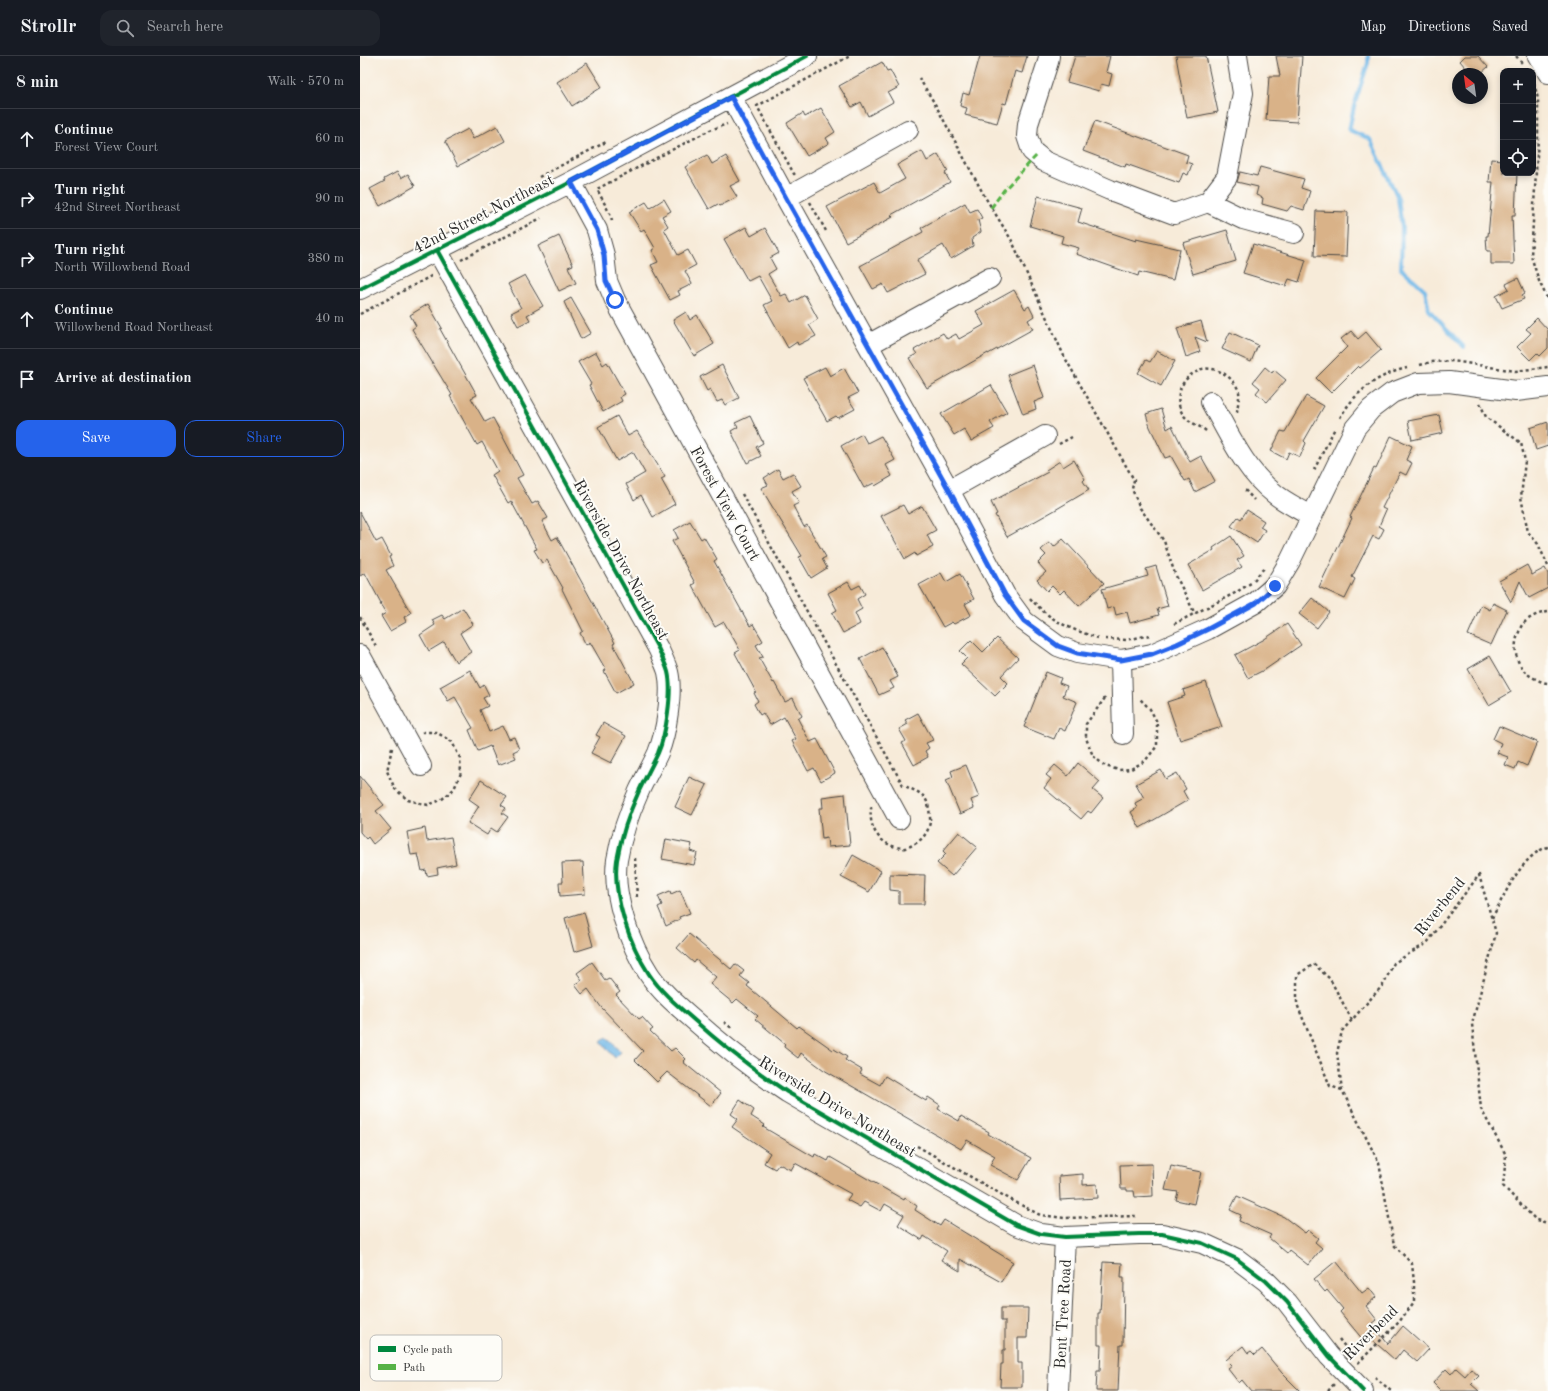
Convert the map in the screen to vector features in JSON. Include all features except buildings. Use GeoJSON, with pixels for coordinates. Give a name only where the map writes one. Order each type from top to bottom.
{"type":"FeatureCollection","features":[{"type":"Feature","properties":{"kind":"street","name":"42nd Street Northeast"},"geometry":{"type":"LineString","coordinates":[[360,289],[571,182],[807,56]]}},
{"type":"Feature","properties":{"kind":"street"},"geometry":{"type":"LineString","coordinates":[[1049,56],[1028,124],[1027,136],[1032,151],[1044,160],[1110,190],[1174,214],[1208,202],[1227,177],[1243,93],[1236,56]]}},
{"type":"Feature","properties":{"kind":"street"},"geometry":{"type":"LineString","coordinates":[[1538,56],[1548,73]]}},
{"type":"Feature","properties":{"kind":"street"},"geometry":{"type":"LineString","coordinates":[[731,97],[949,490],[1005,595],[1024,621],[1058,646],[1077,653],[1121,660],[1152,654],[1208,629],[1256,603],[1275,586],[1290,561],[1355,428],[1371,409],[1392,393],[1418,383],[1449,382],[1516,391],[1548,387]]}},
{"type":"Feature","properties":{"kind":"street"},"geometry":{"type":"LineString","coordinates":[[786,198],[908,130]]}},
{"type":"Feature","properties":{"kind":"street","name":"Forest View Court"},"geometry":{"type":"LineString","coordinates":[[571,182],[597,230],[604,255],[606,281],[615,300],[899,819]]}},
{"type":"Feature","properties":{"kind":"street"},"geometry":{"type":"LineString","coordinates":[[1208,202],[1243,219],[1294,233]]}},
{"type":"Feature","properties":{"kind":"street","name":"Riverside Drive Northeast"},"geometry":{"type":"LineString","coordinates":[[437,250],[659,650],[668,673],[669,697],[666,723],[658,752],[638,791],[624,828],[617,861],[618,888],[624,922],[636,952],[650,976],[676,1004],[710,1035],[755,1071],[787,1092],[1016,1225],[1041,1234],[1066,1237],[1162,1234],[1202,1243],[1236,1259],[1266,1282],[1287,1302],[1329,1356],[1346,1373],[1367,1383]]}},
{"type":"Feature","properties":{"kind":"street"},"geometry":{"type":"LineString","coordinates":[[868,345],[990,278]]}},
{"type":"Feature","properties":{"kind":"street"},"geometry":{"type":"LineString","coordinates":[[1211,402],[1244,460],[1259,479],[1275,494],[1312,517]]}},
{"type":"Feature","properties":{"kind":"street"},"geometry":{"type":"LineString","coordinates":[[949,490],[1052,441]]}},
{"type":"Feature","properties":{"kind":"street"},"geometry":{"type":"LineString","coordinates":[[360,655],[421,766]]}},
{"type":"Feature","properties":{"kind":"street"},"geometry":{"type":"LineString","coordinates":[[1121,660],[1123,734]]}},
{"type":"Feature","properties":{"kind":"street","name":"Bent Tree Road"},"geometry":{"type":"LineString","coordinates":[[1058,1391],[1066,1237]]}},
{"type":"Feature","properties":{"kind":"path"},"geometry":{"type":"LineString","coordinates":[[801,170],[794,174],[757,106],[850,56]]}},
{"type":"Feature","properties":{"kind":"path"},"geometry":{"type":"LineString","coordinates":[[919,78],[935,104],[985,198],[1012,241],[1064,356],[1134,480],[1132,489],[1140,508],[1164,541],[1175,574],[1195,614]]}},
{"type":"Feature","properties":{"kind":"path"},"geometry":{"type":"LineString","coordinates":[[1536,92],[1538,99],[1538,138],[1531,256],[1539,281],[1548,300]]}},
{"type":"Feature","properties":{"kind":"path"},"geometry":{"type":"LineString","coordinates":[[613,224],[611,216],[597,189],[710,130],[727,124]]}},
{"type":"Feature","properties":{"kind":"path"},"geometry":{"type":"LineString","coordinates":[[538,178],[608,141]]}},
{"type":"Feature","properties":{"kind":"path"},"geometry":{"type":"LineString","coordinates":[[808,200],[827,233]]}},
{"type":"Feature","properties":{"kind":"path"},"geometry":{"type":"LineString","coordinates":[[360,314],[548,214]]}},
{"type":"Feature","properties":{"kind":"path"},"geometry":{"type":"LineString","coordinates":[[1416,366],[1431,362],[1453,361],[1515,371],[1548,367]]}},
{"type":"Feature","properties":{"kind":"path"},"geometry":{"type":"LineString","coordinates":[[1340,419],[1346,407],[1368,385],[1392,371],[1408,368]]}},
{"type":"Feature","properties":{"kind":"path"},"geometry":{"type":"LineString","coordinates":[[1210,434],[1203,428],[1190,422],[1182,412],[1178,400],[1181,386],[1190,376],[1203,369],[1220,371],[1232,379],[1239,393],[1237,415]]}},
{"type":"Feature","properties":{"kind":"path"},"geometry":{"type":"LineString","coordinates":[[1487,402],[1480,401],[1486,417],[1521,443],[1525,461],[1521,497],[1528,532],[1538,544],[1548,566]]}},
{"type":"Feature","properties":{"kind":"path"},"geometry":{"type":"LineString","coordinates":[[1313,471],[1336,425]]}},
{"type":"Feature","properties":{"kind":"path"},"geometry":{"type":"LineString","coordinates":[[1052,441],[1072,437]]}},
{"type":"Feature","properties":{"kind":"path"},"geometry":{"type":"LineString","coordinates":[[1240,485],[1255,501]]}},
{"type":"Feature","properties":{"kind":"path"},"geometry":{"type":"LineString","coordinates":[[739,488],[902,785],[922,794],[929,806],[930,825],[923,839],[904,848],[888,845],[877,836],[871,824],[870,811],[873,801]]}},
{"type":"Feature","properties":{"kind":"path"},"geometry":{"type":"LineString","coordinates":[[1170,626],[1235,593],[1253,581],[1268,564]]}},
{"type":"Feature","properties":{"kind":"path"},"geometry":{"type":"LineString","coordinates":[[1029,597],[1037,606],[1055,620],[1074,631],[1101,639],[1126,640],[1151,635]]}},
{"type":"Feature","properties":{"kind":"path"},"geometry":{"type":"LineString","coordinates":[[1548,612],[1540,612],[1522,624],[1517,636],[1515,650],[1520,666],[1529,676],[1548,683]]}},
{"type":"Feature","properties":{"kind":"path"},"geometry":{"type":"LineString","coordinates":[[1105,693],[1104,700],[1086,724],[1086,738],[1093,756],[1105,766],[1119,770],[1131,769],[1145,761],[1157,746],[1158,722],[1150,709],[1135,695]]}},
{"type":"Feature","properties":{"kind":"path"},"geometry":{"type":"LineString","coordinates":[[1491,918],[1520,867],[1543,849],[1548,847]]}},
{"type":"Feature","properties":{"kind":"path"},"geometry":{"type":"LineString","coordinates":[[635,856],[638,904]]}},
{"type":"Feature","properties":{"kind":"path"},"geometry":{"type":"LineString","coordinates":[[1342,1090],[1330,1086],[1297,1004],[1297,975],[1314,964],[1330,979],[1352,1020]]}},
{"type":"Feature","properties":{"kind":"path"},"geometry":{"type":"LineString","coordinates":[[724,1022],[736,1032]]}},
{"type":"Feature","properties":{"kind":"path"},"geometry":{"type":"LineString","coordinates":[[911,1143],[1006,1198],[1040,1215],[1064,1218],[1122,1215],[1138,1216]]}},
{"type":"Feature","properties":{"kind":"path"},"geometry":{"type":"LineString","coordinates":[[1338,1338],[1349,1350]]}},
{"type":"Feature","properties":{"kind":"path"},"geometry":{"type":"LineString","coordinates":[[1367,1383],[1391,1391]]}},
{"type":"Feature","properties":{"kind":"water"},"geometry":{"type":"Polygon","coordinates":[[[607,1037],[621,1052],[615,1058],[601,1042],[607,1037]]]}},
{"type":"Feature","properties":{"kind":"waterway"},"geometry":{"type":"LineString","coordinates":[[1368,56],[1368,63],[1354,106],[1349,130],[1370,139],[1398,198],[1402,228],[1401,268],[1425,290],[1429,310],[1464,347]]}},
{"type":"Feature","properties":{"kind":"marked path"},"geometry":{"type":"LineString","coordinates":[[991,208],[1004,190],[1037,155]]}},
{"type":"Feature","properties":{"kind":"cycle path"},"geometry":{"type":"LineString","coordinates":[[360,289],[571,182],[807,56]]}},
{"type":"Feature","properties":{"kind":"cycle path"},"geometry":{"type":"LineString","coordinates":[[437,250],[659,650],[668,672],[670,690],[664,735],[658,753],[639,791],[626,825],[617,860],[616,874],[620,904],[629,934],[635,949],[654,981],[664,993],[716,1039],[787,1092],[1016,1225],[1041,1234],[1065,1237],[1162,1234],[1202,1243],[1237,1259],[1266,1281],[1287,1302],[1329,1356],[1363,1391]]}},
{"type":"Feature","properties":{"kind":"route"},"geometry":{"type":"LineString","coordinates":[[615,300],[606,281],[604,255],[597,230],[571,182],[731,97],[949,490],[1005,595],[1024,621],[1041,635],[1058,646],[1077,653],[1121,660],[1152,654],[1177,644],[1256,603],[1275,586]]}}]}
